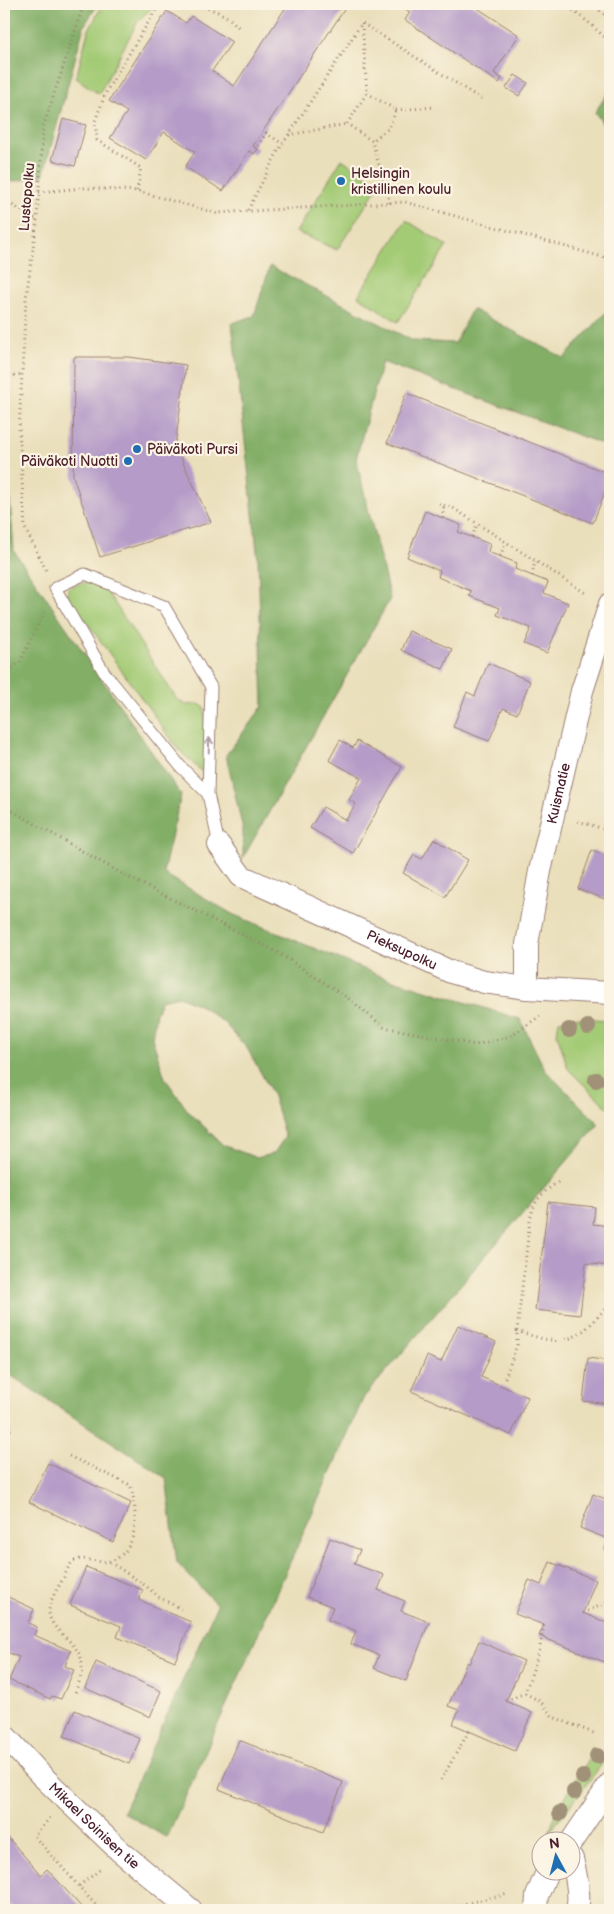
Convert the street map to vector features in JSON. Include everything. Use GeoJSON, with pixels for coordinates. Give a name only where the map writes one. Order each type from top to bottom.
{"type":"FeatureCollection","features":[{"type":"Feature","properties":{"kind":"street","name":"Kuismatie"},"geometry":{"type":"LineString","coordinates":[[527,988],[527,944],[540,872],[582,692],[610,605]]}},
{"type":"Feature","properties":{"kind":"street","name":"Pieksupolku"},"geometry":{"type":"LineString","coordinates":[[219,845],[241,876],[451,972],[484,982],[527,988],[610,993]]}},
{"type":"Feature","properties":{"kind":"street","name":"Mikael Soinisen tie"},"geometry":{"type":"LineString","coordinates":[[4,1734],[40,1774],[120,1851],[191,1910]]}},
{"type":"Feature","properties":{"kind":"street"},"geometry":{"type":"LineString","coordinates":[[578,1832],[610,1784]]}},
{"type":"Feature","properties":{"kind":"street"},"geometry":{"type":"LineString","coordinates":[[536,1910],[538,1896],[543,1882]]}},
{"type":"Feature","properties":{"kind":"street"},"geometry":{"type":"LineString","coordinates":[[576,1882],[577,1910]]}},
{"type":"Feature","properties":{"kind":"lane"},"geometry":{"type":"LineString","coordinates":[[208,794],[181,768],[104,672],[55,588],[85,574],[164,606],[211,687],[208,794],[219,845]]}},
{"type":"Feature","properties":{"kind":"path","name":"Lustopolku"},"geometry":{"type":"LineString","coordinates":[[55,588],[25,528],[19,430],[26,298],[37,220],[43,128],[84,4]]}},
{"type":"Feature","properties":{"kind":"path"},"geometry":{"type":"LineString","coordinates":[[138,191],[141,168],[97,140],[95,121],[107,90],[157,8],[174,4],[193,6],[222,14],[240,29]]}},
{"type":"Feature","properties":{"kind":"path"},"geometry":{"type":"LineString","coordinates":[[565,4],[590,23],[610,42]]}},
{"type":"Feature","properties":{"kind":"path"},"geometry":{"type":"LineString","coordinates":[[592,4],[610,19]]}},
{"type":"Feature","properties":{"kind":"path"},"geometry":{"type":"LineString","coordinates":[[289,136],[347,124],[367,93],[362,23]]}},
{"type":"Feature","properties":{"kind":"path"},"geometry":{"type":"LineString","coordinates":[[362,23],[481,99]]}},
{"type":"Feature","properties":{"kind":"path"},"geometry":{"type":"LineString","coordinates":[[248,210],[278,151],[362,23]]}},
{"type":"Feature","properties":{"kind":"path"},"geometry":{"type":"LineString","coordinates":[[367,93],[396,110],[435,107]]}},
{"type":"Feature","properties":{"kind":"path"},"geometry":{"type":"LineString","coordinates":[[372,141],[389,128],[396,110]]}},
{"type":"Feature","properties":{"kind":"path"},"geometry":{"type":"LineString","coordinates":[[347,124],[372,141],[390,203]]}},
{"type":"Feature","properties":{"kind":"path"},"geometry":{"type":"LineString","coordinates":[[258,146],[266,133],[283,144]]}},
{"type":"Feature","properties":{"kind":"path"},"geometry":{"type":"LineString","coordinates":[[39,192],[84,188],[138,191],[216,213],[405,202],[610,258]]}},
{"type":"Feature","properties":{"kind":"path"},"geometry":{"type":"LineString","coordinates":[[4,200],[37,220]]}},
{"type":"Feature","properties":{"kind":"path"},"geometry":{"type":"LineString","coordinates":[[4,377],[22,374]]}},
{"type":"Feature","properties":{"kind":"path"},"geometry":{"type":"LineString","coordinates":[[439,504],[453,508],[587,594],[610,605]]}},
{"type":"Feature","properties":{"kind":"path"},"geometry":{"type":"LineString","coordinates":[[442,518],[444,506]]}},
{"type":"Feature","properties":{"kind":"path"},"geometry":{"type":"LineString","coordinates":[[472,537],[478,524]]}},
{"type":"Feature","properties":{"kind":"path"},"geometry":{"type":"LineString","coordinates":[[500,556],[506,542]]}},
{"type":"Feature","properties":{"kind":"path"},"geometry":{"type":"LineString","coordinates":[[532,576],[536,561]]}},
{"type":"Feature","properties":{"kind":"path"},"geometry":{"type":"LineString","coordinates":[[4,674],[20,662],[55,588]]}},
{"type":"Feature","properties":{"kind":"path"},"geometry":{"type":"LineString","coordinates":[[4,806],[124,875],[277,952],[348,998],[384,1027],[476,1045],[511,1036],[541,1016]]}},
{"type":"Feature","properties":{"kind":"path"},"geometry":{"type":"LineString","coordinates":[[577,820],[610,831]]}},
{"type":"Feature","properties":{"kind":"path"},"geometry":{"type":"LineString","coordinates":[[505,1378],[517,1346],[530,1220],[534,1203],[544,1192],[558,1182]]}},
{"type":"Feature","properties":{"kind":"path"},"geometry":{"type":"LineString","coordinates":[[518,1331],[545,1340],[568,1340],[588,1326],[610,1306]]}},
{"type":"Feature","properties":{"kind":"path"},"geometry":{"type":"LineString","coordinates":[[69,1456],[130,1485],[134,1497],[135,1511],[131,1544],[123,1555],[109,1562]]}},
{"type":"Feature","properties":{"kind":"path"},"geometry":{"type":"LineString","coordinates":[[74,1696],[82,1672],[80,1654],[74,1644],[52,1621],[49,1610],[70,1564],[76,1560],[109,1562],[146,1586],[158,1597],[181,1609]]}},
{"type":"Feature","properties":{"kind":"path"},"geometry":{"type":"LineString","coordinates":[[583,1613],[606,1603],[610,1592]]}},
{"type":"Feature","properties":{"kind":"path"},"geometry":{"type":"LineString","coordinates":[[506,1701],[524,1693],[539,1652],[544,1625]]}},
{"type":"Feature","properties":{"kind":"path"},"geometry":{"type":"LineString","coordinates":[[524,1693],[541,1702],[553,1717],[596,1734]]}},
{"type":"Feature","properties":{"kind":"path"},"geometry":{"type":"LineString","coordinates":[[441,1780],[469,1731]]}},
{"type":"Feature","properties":{"kind":"path"},"geometry":{"type":"LineString","coordinates":[[56,1811],[34,1836],[100,1910]]}},
{"type":"Feature","properties":{"kind":"path"},"geometry":{"type":"LineString","coordinates":[[79,1886],[109,1863]]}},
{"type":"Feature","properties":{"kind":"path"},"geometry":{"type":"LineString","coordinates":[[436,1910],[508,1894]]}},
{"type":"Feature","properties":{"kind":"green space"},"geometry":{"type":"Polygon","coordinates":[[[4,4],[98,4],[84,26],[43,176],[4,183],[4,4]]]}},
{"type":"Feature","properties":{"kind":"green space"},"geometry":{"type":"Polygon","coordinates":[[[103,4],[156,4],[138,21],[99,94],[76,78],[88,31],[103,4]]]}},
{"type":"Feature","properties":{"kind":"green space"},"geometry":{"type":"Polygon","coordinates":[[[610,90],[610,135],[595,112],[610,90]]]}},
{"type":"Feature","properties":{"kind":"green space"},"geometry":{"type":"Polygon","coordinates":[[[342,159],[379,185],[337,250],[296,232],[342,159]]]}},
{"type":"Feature","properties":{"kind":"green space"},"geometry":{"type":"Polygon","coordinates":[[[406,220],[447,246],[398,322],[358,296],[406,220]]]}},
{"type":"Feature","properties":{"kind":"green space"},"geometry":{"type":"Polygon","coordinates":[[[270,266],[413,341],[455,343],[472,309],[564,358],[610,308],[610,447],[382,362],[356,459],[390,599],[243,858],[243,830],[226,755],[263,706],[258,560],[232,323],[254,316],[270,266]]]}},
{"type":"Feature","properties":{"kind":"green space"},"geometry":{"type":"Polygon","coordinates":[[[4,422],[14,551],[181,795],[163,873],[232,914],[383,977],[520,1019],[545,1070],[599,1124],[364,1397],[167,1838],[123,1812],[217,1605],[177,1563],[166,1478],[4,1371],[4,422]],[[179,996],[161,1000],[156,1013],[152,1038],[165,1078],[188,1111],[223,1145],[257,1158],[274,1153],[285,1137],[272,1093],[247,1048],[223,1022],[203,1007],[179,996]]]}},
{"type":"Feature","properties":{"kind":"green space"},"geometry":{"type":"Polygon","coordinates":[[[94,581],[100,584],[112,599],[176,698],[186,705],[199,704],[204,707],[207,728],[206,771],[203,773],[178,749],[68,596],[68,588],[94,581]]]}},
{"type":"Feature","properties":{"kind":"green space"},"geometry":{"type":"Polygon","coordinates":[[[576,1018],[610,1020],[610,1110],[568,1069],[557,1033],[559,1021],[576,1018]]]}},
{"type":"Feature","properties":{"kind":"green space"},"geometry":{"type":"Polygon","coordinates":[[[597,1752],[606,1759],[549,1832],[570,1790],[592,1756],[597,1752]]]}},
{"type":"Feature","properties":{"kind":"building"},"geometry":{"type":"Polygon","coordinates":[[[288,4],[348,4],[253,146],[258,149],[254,154],[249,151],[223,191],[185,167],[195,152],[164,132],[146,160],[110,138],[127,112],[109,101],[167,11],[186,23],[191,16],[232,42],[212,71],[234,86],[288,4]]]}},
{"type":"Feature","properties":{"kind":"building"},"geometry":{"type":"Polygon","coordinates":[[[398,4],[471,4],[519,35],[494,73],[502,78],[499,83],[405,20],[410,12],[398,4]]]}},
{"type":"Feature","properties":{"kind":"building"},"geometry":{"type":"Polygon","coordinates":[[[515,75],[528,83],[519,96],[506,88],[515,75]]]}},
{"type":"Feature","properties":{"kind":"building"},"geometry":{"type":"Polygon","coordinates":[[[63,119],[86,125],[75,166],[52,160],[63,119]]]}},
{"type":"Feature","properties":{"kind":"building","name":"Päiväkoti Nuotti"},"geometry":{"type":"Polygon","coordinates":[[[74,357],[129,357],[186,365],[175,446],[211,522],[100,557],[73,476],[74,357]]]}},
{"type":"Feature","properties":{"kind":"building"},"geometry":{"type":"Polygon","coordinates":[[[406,393],[610,474],[610,479],[593,523],[387,443],[406,393]]]}},
{"type":"Feature","properties":{"kind":"building"},"geometry":{"type":"Polygon","coordinates":[[[425,511],[461,525],[458,532],[490,544],[488,552],[517,563],[515,569],[548,582],[544,593],[568,603],[547,653],[524,644],[531,628],[497,615],[500,608],[469,596],[471,591],[438,577],[440,571],[407,557],[425,511]]]}},
{"type":"Feature","properties":{"kind":"building"},"geometry":{"type":"Polygon","coordinates":[[[409,631],[452,649],[443,669],[401,650],[409,631]]]}},
{"type":"Feature","properties":{"kind":"building"},"geometry":{"type":"Polygon","coordinates":[[[488,663],[530,681],[517,714],[503,708],[489,741],[453,727],[467,692],[475,696],[488,663]]]}},
{"type":"Feature","properties":{"kind":"building"},"geometry":{"type":"Polygon","coordinates":[[[340,740],[353,748],[357,741],[402,767],[353,853],[310,828],[323,807],[346,820],[356,804],[349,800],[361,778],[329,760],[340,740]]]}},
{"type":"Feature","properties":{"kind":"building"},"geometry":{"type":"Polygon","coordinates":[[[434,839],[468,860],[445,897],[403,873],[414,855],[422,859],[434,839]]]}},
{"type":"Feature","properties":{"kind":"building"},"geometry":{"type":"Polygon","coordinates":[[[592,850],[610,857],[610,901],[578,889],[592,850]]]}},
{"type":"Feature","properties":{"kind":"building"},"geometry":{"type":"Polygon","coordinates":[[[548,1202],[595,1207],[593,1224],[610,1226],[610,1266],[586,1263],[580,1315],[535,1310],[548,1202]]]}},
{"type":"Feature","properties":{"kind":"building"},"geometry":{"type":"Polygon","coordinates":[[[458,1325],[496,1342],[481,1377],[528,1397],[511,1435],[411,1391],[427,1356],[441,1362],[458,1325]]]}},
{"type":"Feature","properties":{"kind":"building"},"geometry":{"type":"Polygon","coordinates":[[[588,1358],[610,1361],[610,1404],[583,1401],[588,1358]]]}},
{"type":"Feature","properties":{"kind":"building"},"geometry":{"type":"Polygon","coordinates":[[[4,1426],[11,1429],[4,1447],[4,1426]]]}},
{"type":"Feature","properties":{"kind":"building"},"geometry":{"type":"Polygon","coordinates":[[[48,1463],[131,1503],[113,1542],[29,1502],[48,1463]]]}},
{"type":"Feature","properties":{"kind":"building"},"geometry":{"type":"Polygon","coordinates":[[[610,1488],[610,1553],[604,1551],[608,1539],[580,1528],[593,1494],[606,1499],[610,1488]]]}},
{"type":"Feature","properties":{"kind":"building"},"geometry":{"type":"Polygon","coordinates":[[[330,1538],[360,1550],[354,1564],[384,1575],[378,1590],[405,1601],[401,1611],[429,1622],[406,1681],[374,1668],[379,1655],[351,1644],[356,1631],[328,1620],[333,1607],[307,1597],[330,1538]]]}},
{"type":"Feature","properties":{"kind":"building"},"geometry":{"type":"Polygon","coordinates":[[[550,1562],[596,1580],[583,1613],[610,1624],[610,1664],[539,1636],[544,1625],[515,1614],[529,1580],[541,1585],[550,1562]]]}},
{"type":"Feature","properties":{"kind":"building"},"geometry":{"type":"Polygon","coordinates":[[[86,1567],[143,1590],[139,1600],[191,1622],[175,1661],[117,1637],[121,1626],[70,1605],[86,1567]]]}},
{"type":"Feature","properties":{"kind":"building"},"geometry":{"type":"Polygon","coordinates":[[[4,1595],[34,1609],[28,1623],[37,1627],[34,1635],[71,1651],[65,1666],[74,1670],[61,1699],[52,1696],[50,1699],[9,1680],[19,1657],[4,1651],[4,1595]]]}},
{"type":"Feature","properties":{"kind":"building"},"geometry":{"type":"Polygon","coordinates":[[[479,1641],[524,1661],[506,1701],[532,1713],[515,1751],[453,1724],[459,1710],[448,1706],[467,1662],[469,1664],[479,1641]]]}},
{"type":"Feature","properties":{"kind":"building"},"geometry":{"type":"Polygon","coordinates":[[[96,1662],[161,1691],[150,1717],[85,1688],[96,1662]]]}},
{"type":"Feature","properties":{"kind":"building"},"geometry":{"type":"Polygon","coordinates":[[[75,1710],[140,1739],[129,1764],[64,1736],[75,1710]]]}},
{"type":"Feature","properties":{"kind":"building"},"geometry":{"type":"Polygon","coordinates":[[[239,1740],[343,1782],[323,1832],[219,1789],[239,1740]]]}},
{"type":"Feature","properties":{"kind":"building"},"geometry":{"type":"Polygon","coordinates":[[[4,1833],[41,1875],[47,1869],[84,1910],[14,1910],[10,1905],[4,1910],[4,1833]]]}},
{"type":"Feature","properties":{"kind":"place","name":"Helsingin kristillinen koulu"},"geometry":{"type":"Point","coordinates":[341,181]}},
{"type":"Feature","properties":{"kind":"place","name":"Päiväkoti Pursi"},"geometry":{"type":"Point","coordinates":[137,449]}},
{"type":"Feature","properties":{"kind":"place","name":"Päiväkoti Nuotti"},"geometry":{"type":"Point","coordinates":[128,461]}}]}
